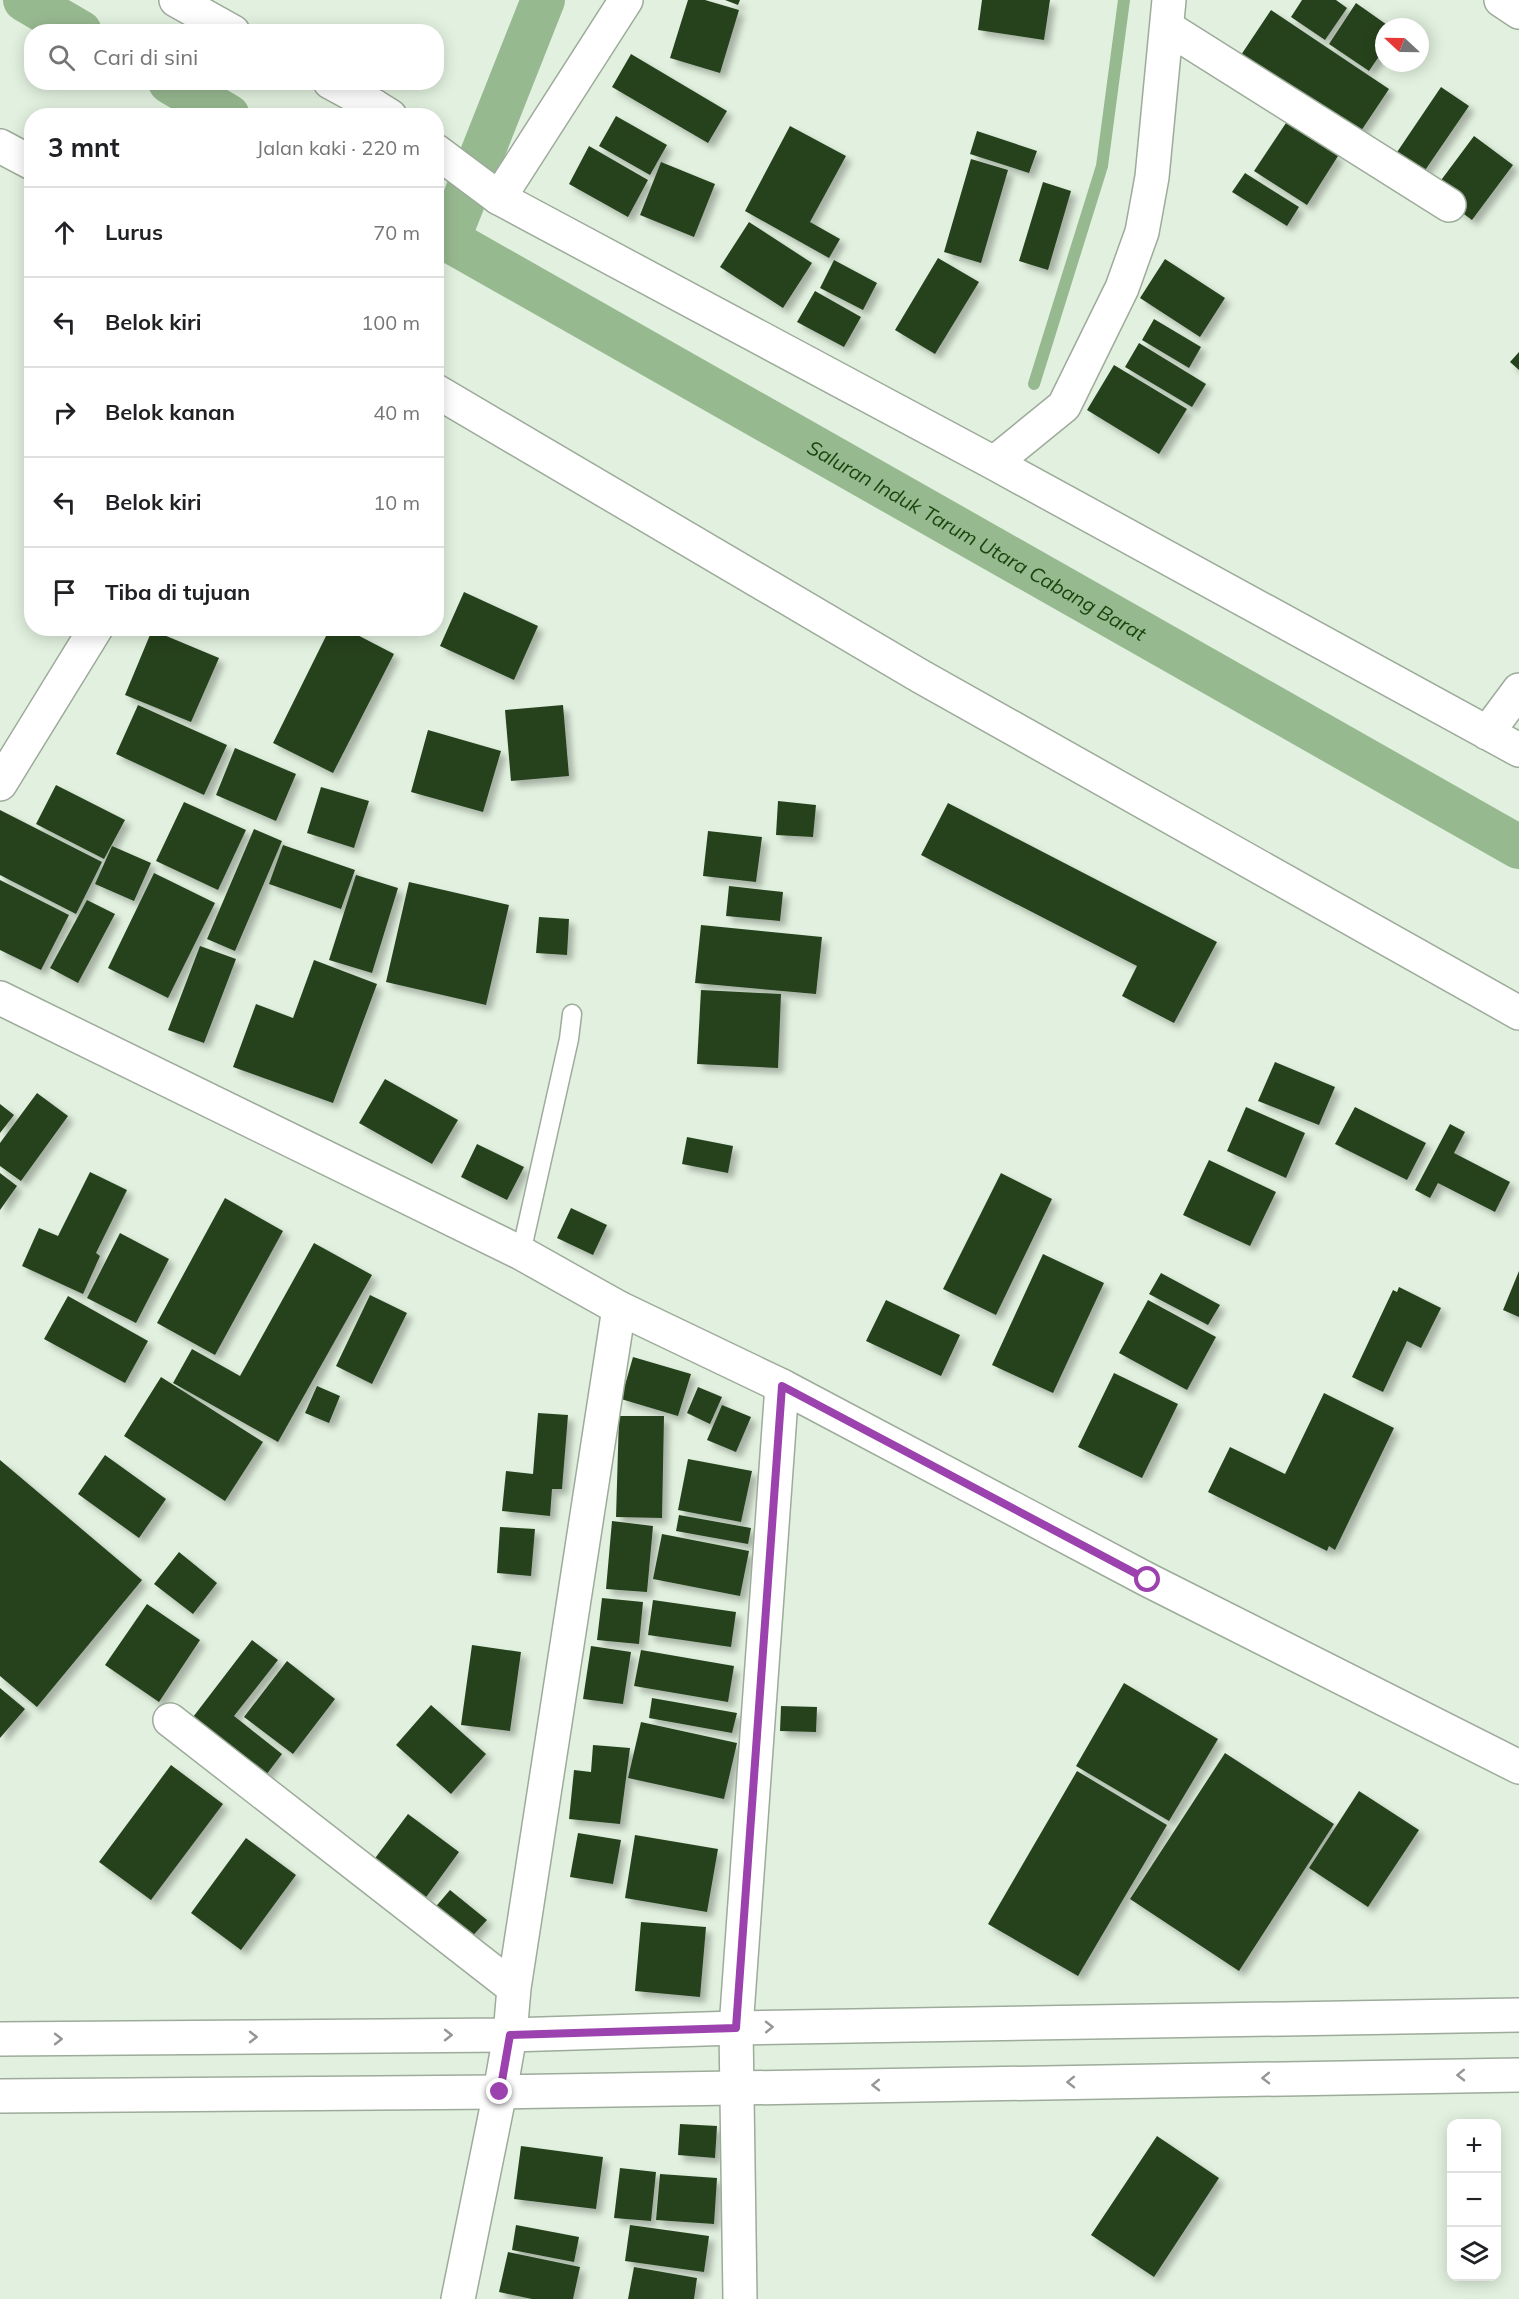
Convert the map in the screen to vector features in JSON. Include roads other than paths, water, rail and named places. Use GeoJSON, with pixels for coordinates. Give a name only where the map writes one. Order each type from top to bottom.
{"type":"FeatureCollection","features":[{"type":"Feature","properties":{"kind":"street"},"geometry":{"type":"LineString","coordinates":[[176,0],[220,24]]}},
{"type":"Feature","properties":{"kind":"street"},"geometry":{"type":"LineString","coordinates":[[499,198],[626,0]]}},
{"type":"Feature","properties":{"kind":"street"},"geometry":{"type":"LineString","coordinates":[[1501,0],[1519,12]]}},
{"type":"Feature","properties":{"kind":"street"},"geometry":{"type":"LineString","coordinates":[[994,463],[1064,406],[1122,288],[1142,232],[1152,177],[1169,14],[1449,205]]}},
{"type":"Feature","properties":{"kind":"street"},"geometry":{"type":"LineString","coordinates":[[343,90],[372,108]]}},
{"type":"Feature","properties":{"kind":"street"},"geometry":{"type":"LineString","coordinates":[[0,146],[24,159]]}},
{"type":"Feature","properties":{"kind":"street"},"geometry":{"type":"LineString","coordinates":[[444,157],[499,198],[994,463],[1519,750]]}},
{"type":"Feature","properties":{"kind":"street"},"geometry":{"type":"LineString","coordinates":[[444,396],[920,676],[1519,1013]]}},
{"type":"Feature","properties":{"kind":"street"},"geometry":{"type":"LineString","coordinates":[[0,784],[91,636]]}},
{"type":"Feature","properties":{"kind":"street"},"geometry":{"type":"LineString","coordinates":[[1487,733],[1519,690]]}},
{"type":"Feature","properties":{"kind":"street"},"geometry":{"type":"LineString","coordinates":[[0,998],[521,1253],[619,1308],[782,1386],[1148,1580],[1519,1767]]}},
{"type":"Feature","properties":{"kind":"street"},"geometry":{"type":"LineString","coordinates":[[458,2299],[510,2035],[514,1988],[619,1308]]}},
{"type":"Feature","properties":{"kind":"street"},"geometry":{"type":"LineString","coordinates":[[740,2299],[736,2028],[782,1386]]}},
{"type":"Feature","properties":{"kind":"street"},"geometry":{"type":"LineString","coordinates":[[170,1720],[514,1988]]}},
{"type":"Feature","properties":{"kind":"street"},"geometry":{"type":"LineString","coordinates":[[0,2039],[510,2035],[736,2028],[1519,2015]]}},
{"type":"Feature","properties":{"kind":"street"},"geometry":{"type":"LineString","coordinates":[[0,2096],[500,2092],[1519,2074]]}},
{"type":"Feature","properties":{"kind":"lane"},"geometry":{"type":"LineString","coordinates":[[521,1253],[569,1039],[572,1014]]}},
{"type":"Feature","properties":{"kind":"waterway","name":"Saluran Induk Tarum Utara Cabang Barat"},"geometry":{"type":"LineString","coordinates":[[25,0],[66,24]]}},
{"type":"Feature","properties":{"kind":"waterway"},"geometry":{"type":"LineString","coordinates":[[448,240],[543,0]]}},
{"type":"Feature","properties":{"kind":"waterway"},"geometry":{"type":"LineString","coordinates":[[1034,384],[1102,166],[1124,0]]}},
{"type":"Feature","properties":{"kind":"waterway","name":"Saluran Induk Tarum Utara Cabang Barat"},"geometry":{"type":"LineString","coordinates":[[184,90],[214,108]]}},
{"type":"Feature","properties":{"kind":"waterway","name":"Saluran Induk Tarum Utara Cabang Barat"},"geometry":{"type":"LineString","coordinates":[[444,238],[1519,847]]}}]}
